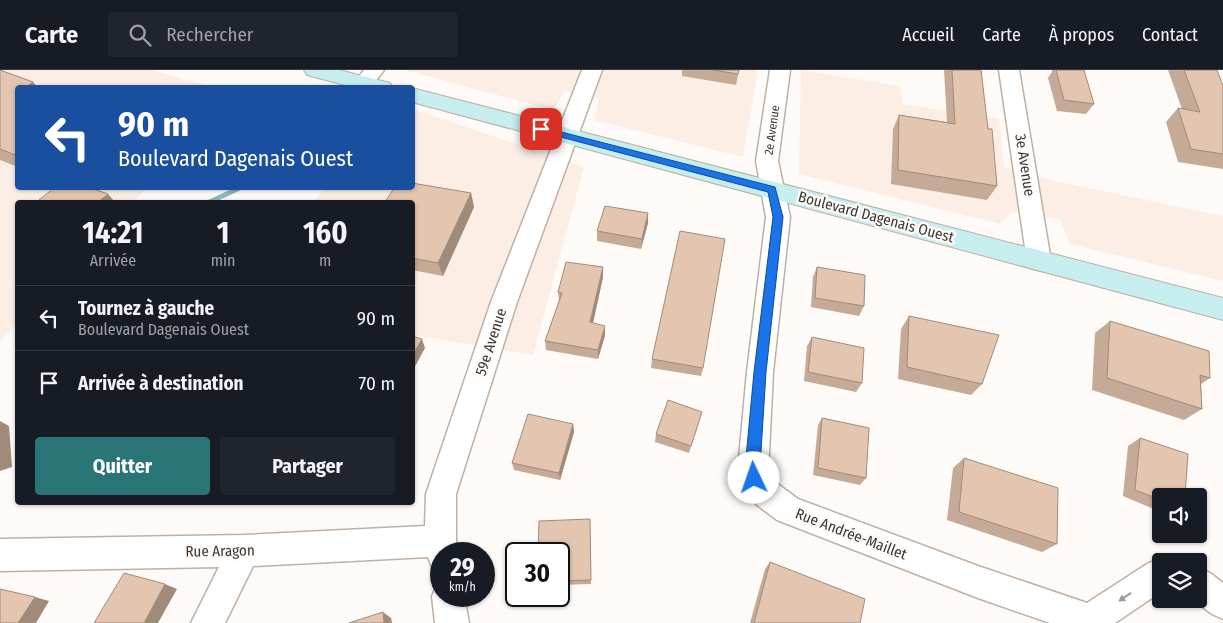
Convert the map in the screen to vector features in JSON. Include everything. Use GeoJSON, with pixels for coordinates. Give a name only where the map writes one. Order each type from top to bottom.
{"type":"FeatureCollection","features":[{"type":"Feature","properties":{"kind":"main road"},"geometry":{"type":"LineString","coordinates":[[314,70],[374,80]]}},
{"type":"Feature","properties":{"kind":"main road","name":"Boulevard Dagenais Ouest"},"geometry":{"type":"LineString","coordinates":[[415,96],[1223,309]]}},
{"type":"Feature","properties":{"kind":"street","name":"59e Avenue"},"geometry":{"type":"LineString","coordinates":[[441,542],[441,494],[504,302],[592,70]]}},
{"type":"Feature","properties":{"kind":"street","name":"2e Avenue"},"geometry":{"type":"LineString","coordinates":[[772,190],[767,161],[780,70]]}},
{"type":"Feature","properties":{"kind":"street","name":"3e Avenue"},"geometry":{"type":"LineString","coordinates":[[1009,70],[1039,261]]}},
{"type":"Feature","properties":{"kind":"street","name":"Rue Andrée-Maillet"},"geometry":{"type":"LineString","coordinates":[[772,190],[778,217],[760,372],[753,458],[754,478],[768,495],[788,510],[978,582],[1094,622],[1152,579]]}},
{"type":"Feature","properties":{"kind":"street","name":"Rue Aragon"},"geometry":{"type":"LineString","coordinates":[[0,555],[430,548]]}},
{"type":"Feature","properties":{"kind":"street"},"geometry":{"type":"LineString","coordinates":[[208,623],[244,552]]}},
{"type":"Feature","properties":{"kind":"street"},"geometry":{"type":"LineString","coordinates":[[1207,590],[1223,603]]}},
{"type":"Feature","properties":{"kind":"street"},"geometry":{"type":"LineString","coordinates":[[450,607],[452,623]]}},
{"type":"Feature","properties":{"kind":"shaded area"},"geometry":{"type":"Polygon","coordinates":[[[0,70],[151,70],[207,85],[15,85],[15,190],[145,190],[135,200],[15,200],[15,325],[0,341],[0,70]]]}},
{"type":"Feature","properties":{"kind":"shaded area"},"geometry":{"type":"Polygon","coordinates":[[[405,70],[758,70],[743,157],[594,120],[599,99],[565,91],[553,110],[405,70]]]}},
{"type":"Feature","properties":{"kind":"shaded area"},"geometry":{"type":"Polygon","coordinates":[[[801,70],[900,86],[903,104],[999,119],[1004,167],[1055,181],[1223,216],[1223,281],[1070,244],[1060,219],[1012,212],[1000,224],[799,174],[801,70]]]}},
{"type":"Feature","properties":{"kind":"shaded area"},"geometry":{"type":"Polygon","coordinates":[[[415,110],[584,167],[533,355],[415,335],[415,200],[315,200],[323,190],[415,190],[415,110]]]}},
{"type":"Feature","properties":{"kind":"building"},"geometry":{"type":"Polygon","coordinates":[[[0,70],[33,82],[29,85],[15,85],[15,155],[0,149],[0,70]]]}},
{"type":"Feature","properties":{"kind":"building"},"geometry":{"type":"Polygon","coordinates":[[[713,70],[739,70],[738,74],[713,70]]]}},
{"type":"Feature","properties":{"kind":"building"},"geometry":{"type":"Polygon","coordinates":[[[952,70],[981,70],[988,129],[992,129],[997,186],[898,170],[899,115],[955,124],[952,70]]]}},
{"type":"Feature","properties":{"kind":"building"},"geometry":{"type":"Polygon","coordinates":[[[1056,70],[1084,70],[1094,104],[1064,100],[1056,70]]]}},
{"type":"Feature","properties":{"kind":"building"},"geometry":{"type":"Polygon","coordinates":[[[1184,70],[1217,70],[1223,86],[1223,154],[1191,149],[1178,108],[1200,112],[1184,70]]]}},
{"type":"Feature","properties":{"kind":"building"},"geometry":{"type":"Polygon","coordinates":[[[415,184],[471,193],[438,263],[415,259],[415,200],[386,200],[393,190],[415,190],[415,184]]]}},
{"type":"Feature","properties":{"kind":"building"},"geometry":{"type":"Polygon","coordinates":[[[52,190],[97,190],[108,194],[100,200],[39,200],[52,190]]]}},
{"type":"Feature","properties":{"kind":"building"},"geometry":{"type":"Polygon","coordinates":[[[605,206],[648,213],[642,239],[597,231],[605,206]]]}},
{"type":"Feature","properties":{"kind":"building"},"geometry":{"type":"Polygon","coordinates":[[[680,231],[725,239],[703,368],[652,359],[680,231]]]}},
{"type":"Feature","properties":{"kind":"building"},"geometry":{"type":"Polygon","coordinates":[[[566,262],[603,267],[590,322],[605,326],[598,350],[545,341],[562,293],[558,292],[566,262]]]}},
{"type":"Feature","properties":{"kind":"building"},"geometry":{"type":"Polygon","coordinates":[[[817,267],[865,275],[864,306],[815,298],[817,267]]]}},
{"type":"Feature","properties":{"kind":"building"},"geometry":{"type":"Polygon","coordinates":[[[909,316],[999,335],[982,384],[907,367],[909,316]]]}},
{"type":"Feature","properties":{"kind":"building"},"geometry":{"type":"Polygon","coordinates":[[[1110,321],[1209,351],[1210,378],[1200,375],[1202,409],[1107,378],[1110,321]]]}},
{"type":"Feature","properties":{"kind":"building"},"geometry":{"type":"Polygon","coordinates":[[[415,337],[422,339],[415,351],[415,337]]]}},
{"type":"Feature","properties":{"kind":"building"},"geometry":{"type":"Polygon","coordinates":[[[812,337],[864,348],[862,383],[808,372],[812,337]]]}},
{"type":"Feature","properties":{"kind":"building"},"geometry":{"type":"Polygon","coordinates":[[[668,400],[702,412],[691,446],[656,434],[668,400]]]}},
{"type":"Feature","properties":{"kind":"building"},"geometry":{"type":"Polygon","coordinates":[[[528,414],[573,424],[559,473],[512,463],[528,414]]]}},
{"type":"Feature","properties":{"kind":"building"},"geometry":{"type":"Polygon","coordinates":[[[822,418],[869,428],[866,478],[818,468],[822,418]]]}},
{"type":"Feature","properties":{"kind":"building"},"geometry":{"type":"Polygon","coordinates":[[[1140,438],[1188,454],[1186,488],[1152,488],[1152,497],[1135,490],[1140,438]]]}},
{"type":"Feature","properties":{"kind":"building"},"geometry":{"type":"Polygon","coordinates":[[[964,458],[1058,488],[1057,544],[959,512],[964,458]]]}},
{"type":"Feature","properties":{"kind":"building"},"geometry":{"type":"Polygon","coordinates":[[[590,519],[591,580],[570,581],[570,542],[538,542],[539,521],[590,519]]]}},
{"type":"Feature","properties":{"kind":"building"},"geometry":{"type":"Polygon","coordinates":[[[770,562],[865,599],[860,623],[754,623],[770,562]]]}},
{"type":"Feature","properties":{"kind":"building"},"geometry":{"type":"Polygon","coordinates":[[[124,573],[165,584],[144,623],[94,623],[124,573]]]}},
{"type":"Feature","properties":{"kind":"building"},"geometry":{"type":"Polygon","coordinates":[[[0,589],[35,597],[18,623],[0,623],[0,589]]]}},
{"type":"Feature","properties":{"kind":"building"},"geometry":{"type":"Polygon","coordinates":[[[383,612],[384,623],[349,623],[383,612]]]}},
{"type":"Feature","properties":{"kind":"waterway"},"geometry":{"type":"LineString","coordinates":[[214,200],[235,190]]}},
{"type":"Feature","properties":{"kind":"route"},"geometry":{"type":"LineString","coordinates":[[541,129],[772,190],[778,217],[760,372],[753,458],[754,478]]}}]}
